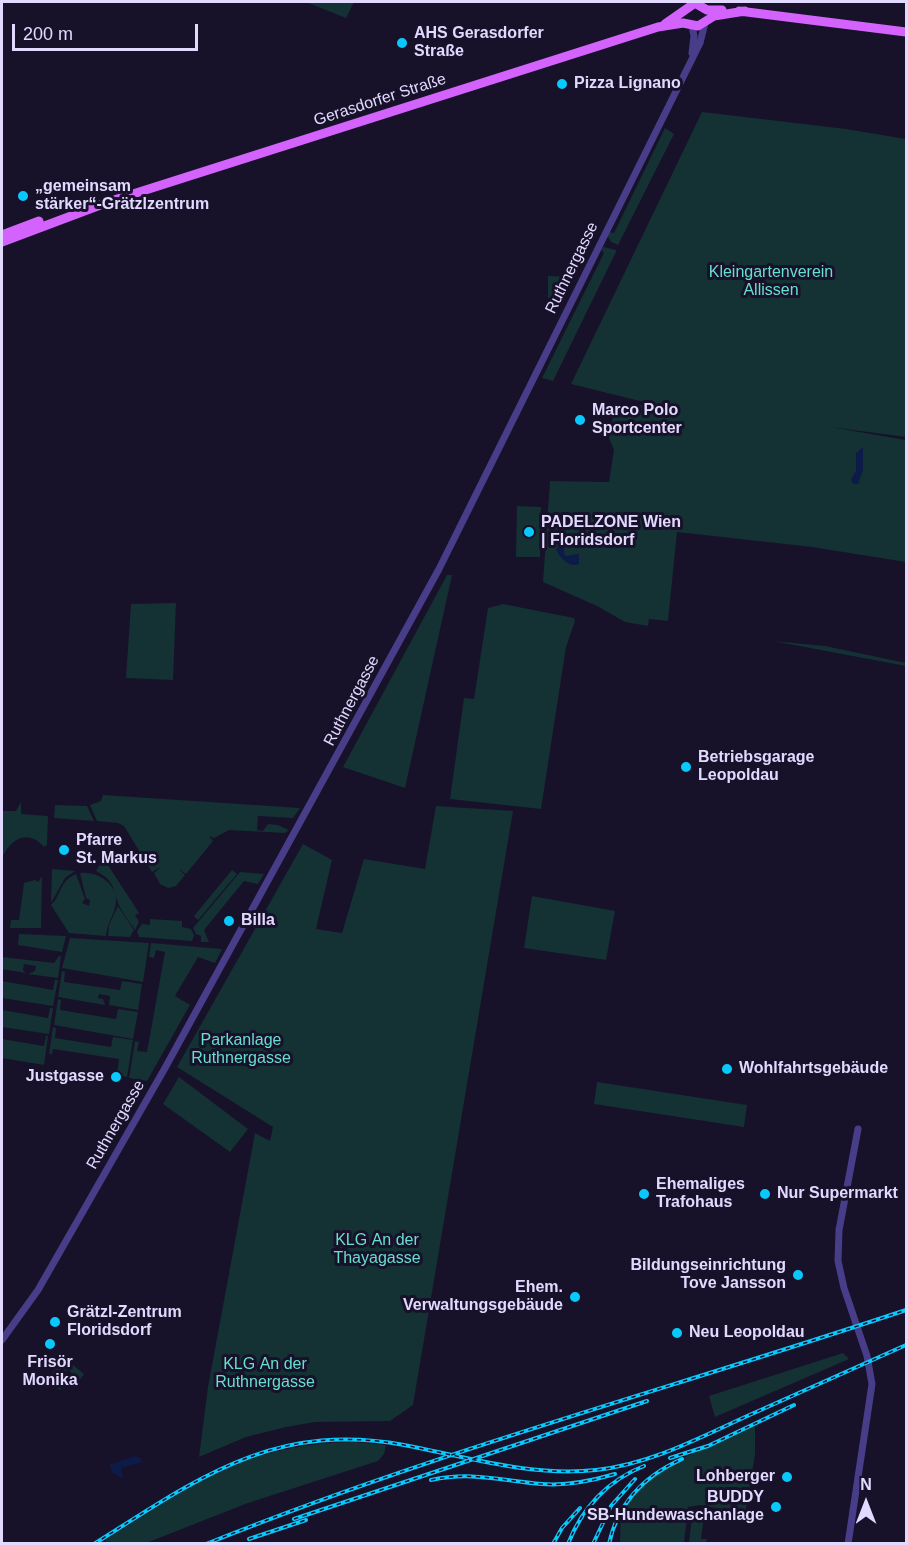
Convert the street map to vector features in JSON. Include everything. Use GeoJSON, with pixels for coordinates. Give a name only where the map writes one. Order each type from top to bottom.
{"type":"FeatureCollection","features":[{"type":"Feature","properties":{"kind":"main road","name":"Gerasdorfer Straße"},"geometry":{"type":"LineString","coordinates":[[2,235],[42,220],[111,201],[658,27],[680,16],[685,9],[695,3],[701,4],[707,10],[745,11],[906,32]]}},
{"type":"Feature","properties":{"kind":"main road"},"geometry":{"type":"LineString","coordinates":[[685,9],[684,18],[690,25]]}},
{"type":"Feature","properties":{"kind":"main road"},"geometry":{"type":"LineString","coordinates":[[705,22],[707,10]]}},
{"type":"Feature","properties":{"kind":"main road","name":"Gerasdorfer Straße"},"geometry":{"type":"LineString","coordinates":[[658,27],[690,25],[705,22],[714,16],[745,11]]}},
{"type":"Feature","properties":{"kind":"main road","name":"Gerasdorfer Straße"},"geometry":{"type":"LineString","coordinates":[[2,242],[111,201]]}},
{"type":"Feature","properties":{"kind":"street","name":"Ruthnergasse"},"geometry":{"type":"LineString","coordinates":[[2,1340],[38,1290],[165,1068],[439,569],[691,55],[700,43],[705,22]]}},
{"type":"Feature","properties":{"kind":"street","name":"Ruthnergasse"},"geometry":{"type":"LineString","coordinates":[[690,25],[694,36],[691,55]]}},
{"type":"Feature","properties":{"kind":"street"},"geometry":{"type":"LineString","coordinates":[[848,1544],[872,1384],[867,1356],[844,1288],[838,1261],[839,1230],[858,1129]]}},
{"type":"Feature","properties":{"kind":"green space"},"geometry":{"type":"Polygon","coordinates":[[[306,2],[354,2],[346,18],[306,2]]]}},
{"type":"Feature","properties":{"kind":"green space","name":"Kleingartenverein Allissen"},"geometry":{"type":"Polygon","coordinates":[[[702,112],[846,129],[906,139],[906,437],[830,427],[906,440],[906,562],[812,547],[677,532],[668,621],[649,619],[648,626],[625,622],[597,606],[543,582],[550,481],[609,482],[614,450],[609,438],[615,406],[637,410],[639,405],[650,407],[656,405],[571,384],[702,112]]]}},
{"type":"Feature","properties":{"kind":"green space"},"geometry":{"type":"Polygon","coordinates":[[[665,128],[674,134],[618,245],[611,242],[607,235],[609,232],[614,233],[665,128]]]}},
{"type":"Feature","properties":{"kind":"green space"},"geometry":{"type":"Polygon","coordinates":[[[604,247],[616,250],[616,252],[553,381],[542,378],[604,253],[601,249],[604,247]]]}},
{"type":"Feature","properties":{"kind":"green space"},"geometry":{"type":"Polygon","coordinates":[[[548,276],[573,277],[560,304],[548,298],[548,276]]]}},
{"type":"Feature","properties":{"kind":"green space","name":"PADELZONE Wien | Floridsdorf"},"geometry":{"type":"Polygon","coordinates":[[[517,506],[541,507],[540,557],[516,557],[517,506]]]}},
{"type":"Feature","properties":{"kind":"green space"},"geometry":{"type":"Polygon","coordinates":[[[447,575],[452,575],[405,788],[343,767],[447,575]]]}},
{"type":"Feature","properties":{"kind":"green space"},"geometry":{"type":"Polygon","coordinates":[[[176,603],[173,680],[126,678],[131,604],[176,603]]]}},
{"type":"Feature","properties":{"kind":"green space"},"geometry":{"type":"Polygon","coordinates":[[[503,604],[574,618],[575,621],[566,647],[541,809],[450,799],[464,698],[474,699],[488,608],[503,604]]]}},
{"type":"Feature","properties":{"kind":"green space"},"geometry":{"type":"Polygon","coordinates":[[[773,641],[825,646],[906,663],[906,666],[773,641]]]}},
{"type":"Feature","properties":{"kind":"green space"},"geometry":{"type":"Polygon","coordinates":[[[103,795],[300,808],[293,818],[258,816],[257,830],[263,831],[268,824],[278,825],[289,830],[285,833],[229,830],[214,838],[209,836],[213,841],[186,874],[179,869],[185,875],[176,886],[168,888],[160,884],[154,873],[161,867],[152,872],[124,826],[118,823],[97,821],[90,805],[101,801],[103,795]]]}},
{"type":"Feature","properties":{"kind":"green space"},"geometry":{"type":"Polygon","coordinates":[[[21,802],[21,814],[48,816],[47,845],[44,847],[38,841],[25,837],[14,842],[2,858],[2,811],[16,811],[21,802]]]}},
{"type":"Feature","properties":{"kind":"green space"},"geometry":{"type":"Polygon","coordinates":[[[55,805],[87,806],[94,821],[54,818],[55,805]]]}},
{"type":"Feature","properties":{"kind":"green space"},"geometry":{"type":"Polygon","coordinates":[[[436,806],[513,811],[413,1405],[390,1421],[315,1422],[286,1427],[246,1437],[199,1457],[208,1387],[255,1133],[270,1141],[273,1127],[177,1067],[303,844],[332,860],[316,929],[342,933],[364,859],[425,869],[436,806]]]}},
{"type":"Feature","properties":{"kind":"green space"},"geometry":{"type":"Polygon","coordinates":[[[102,861],[106,862],[139,913],[135,915],[139,922],[135,930],[121,908],[110,882],[96,871],[102,861]]]}},
{"type":"Feature","properties":{"kind":"green space"},"geometry":{"type":"Polygon","coordinates":[[[52,869],[75,871],[65,878],[51,903],[52,869]]]}},
{"type":"Feature","properties":{"kind":"green space"},"geometry":{"type":"Polygon","coordinates":[[[232,870],[237,874],[198,920],[194,916],[232,870]]]}},
{"type":"Feature","properties":{"kind":"green space"},"geometry":{"type":"Polygon","coordinates":[[[240,872],[264,874],[258,884],[244,881],[204,930],[209,942],[201,942],[201,936],[196,934],[193,928],[240,872]]]}},
{"type":"Feature","properties":{"kind":"green space"},"geometry":{"type":"Polygon","coordinates":[[[80,873],[99,876],[114,890],[116,903],[106,936],[69,933],[51,905],[66,881],[76,874],[85,899],[82,903],[89,906],[90,900],[86,898],[80,873]]]}},
{"type":"Feature","properties":{"kind":"green space"},"geometry":{"type":"Polygon","coordinates":[[[42,876],[41,928],[10,928],[11,920],[19,920],[24,883],[35,880],[38,882],[42,876]]]}},
{"type":"Feature","properties":{"kind":"green space"},"geometry":{"type":"Polygon","coordinates":[[[532,896],[615,911],[606,960],[524,948],[532,896]]]}},
{"type":"Feature","properties":{"kind":"green space"},"geometry":{"type":"Polygon","coordinates":[[[118,906],[134,930],[130,937],[108,936],[109,925],[118,906]]]}},
{"type":"Feature","properties":{"kind":"green space"},"geometry":{"type":"Polygon","coordinates":[[[150,919],[182,921],[182,927],[191,929],[194,935],[192,941],[139,937],[137,931],[142,924],[150,925],[150,919]]]}},
{"type":"Feature","properties":{"kind":"green space"},"geometry":{"type":"Polygon","coordinates":[[[19,934],[66,936],[62,952],[18,945],[19,934]]]}},
{"type":"Feature","properties":{"kind":"green space"},"geometry":{"type":"Polygon","coordinates":[[[70,938],[149,943],[143,982],[62,968],[70,938]]]}},
{"type":"Feature","properties":{"kind":"green space"},"geometry":{"type":"Polygon","coordinates":[[[151,943],[222,949],[215,963],[198,957],[175,996],[190,1005],[147,1081],[129,1078],[135,1041],[139,1042],[137,1051],[147,1052],[165,952],[156,950],[154,958],[149,957],[151,943]]]}},
{"type":"Feature","properties":{"kind":"green space"},"geometry":{"type":"Polygon","coordinates":[[[61,956],[58,978],[28,974],[35,971],[36,966],[24,964],[23,970],[26,973],[2,969],[2,957],[54,963],[61,956]]]}},
{"type":"Feature","properties":{"kind":"green space"},"geometry":{"type":"Polygon","coordinates":[[[62,971],[65,972],[64,982],[120,990],[122,981],[142,984],[138,1010],[109,1005],[110,996],[99,994],[98,998],[103,999],[105,1005],[58,997],[62,971]]]}},
{"type":"Feature","properties":{"kind":"green space"},"geometry":{"type":"Polygon","coordinates":[[[55,980],[58,980],[53,1006],[2,998],[2,981],[53,990],[55,980]]]}},
{"type":"Feature","properties":{"kind":"green space"},"geometry":{"type":"Polygon","coordinates":[[[58,999],[61,1000],[60,1010],[116,1019],[118,1009],[138,1012],[133,1039],[54,1025],[58,999]]]}},
{"type":"Feature","properties":{"kind":"green space"},"geometry":{"type":"Polygon","coordinates":[[[50,1008],[53,1008],[49,1034],[2,1027],[2,1010],[48,1018],[50,1008]]]}},
{"type":"Feature","properties":{"kind":"green space"},"geometry":{"type":"Polygon","coordinates":[[[53,1027],[56,1028],[55,1038],[111,1047],[113,1037],[133,1040],[127,1077],[117,1075],[119,1059],[53,1049],[52,1054],[49,1054],[53,1027]]]}},
{"type":"Feature","properties":{"kind":"green space"},"geometry":{"type":"Polygon","coordinates":[[[46,1036],[48,1036],[44,1065],[2,1058],[2,1039],[44,1046],[46,1036]]]}},
{"type":"Feature","properties":{"kind":"green space"},"geometry":{"type":"Polygon","coordinates":[[[179,1077],[248,1129],[230,1152],[163,1104],[179,1077]]]}},
{"type":"Feature","properties":{"kind":"green space"},"geometry":{"type":"Polygon","coordinates":[[[597,1082],[747,1105],[744,1127],[594,1104],[597,1082]]]}},
{"type":"Feature","properties":{"kind":"green space"},"geometry":{"type":"Polygon","coordinates":[[[843,1353],[849,1359],[715,1417],[709,1396],[843,1353]]]}},
{"type":"Feature","properties":{"kind":"green space"},"geometry":{"type":"Polygon","coordinates":[[[67,1360],[84,1374],[79,1381],[68,1369],[61,1378],[66,1382],[60,1390],[47,1381],[56,1367],[67,1360]]]}},
{"type":"Feature","properties":{"kind":"green space"},"geometry":{"type":"Polygon","coordinates":[[[755,1426],[755,1455],[745,1514],[700,1505],[688,1507],[684,1543],[620,1543],[623,1511],[631,1496],[645,1483],[681,1460],[755,1426]]]}},
{"type":"Feature","properties":{"kind":"green space"},"geometry":{"type":"Polygon","coordinates":[[[353,1442],[386,1445],[384,1454],[378,1461],[248,1503],[146,1543],[107,1543],[105,1540],[193,1485],[250,1459],[281,1450],[353,1442]]]}},
{"type":"Feature","properties":{"kind":"green space"},"geometry":{"type":"Polygon","coordinates":[[[692,1516],[704,1516],[701,1539],[707,1539],[706,1543],[689,1543],[692,1516]]]}},
{"type":"Feature","properties":{"kind":"water"},"geometry":{"type":"Polygon","coordinates":[[[863,447],[863,470],[858,484],[853,484],[851,479],[856,471],[856,453],[863,447]]]}},
{"type":"Feature","properties":{"kind":"water"},"geometry":{"type":"Polygon","coordinates":[[[560,543],[563,544],[565,556],[579,554],[579,564],[571,565],[563,559],[556,550],[560,543]]]}},
{"type":"Feature","properties":{"kind":"water"},"geometry":{"type":"Polygon","coordinates":[[[135,1456],[142,1462],[121,1468],[123,1479],[113,1473],[109,1465],[135,1456]]]}},
{"type":"Feature","properties":{"kind":"railway"},"geometry":{"type":"LineString","coordinates":[[206,1544],[466,1450],[906,1310]]}},
{"type":"Feature","properties":{"kind":"railway"},"geometry":{"type":"LineString","coordinates":[[94,1544],[168,1498],[239,1461],[276,1449],[315,1441],[358,1440],[404,1445],[499,1465],[547,1471],[596,1470],[616,1467],[691,1442],[906,1345]]}},
{"type":"Feature","properties":{"kind":"railway"},"geometry":{"type":"LineString","coordinates":[[294,1519],[647,1401]]}},
{"type":"Feature","properties":{"kind":"railway"},"geometry":{"type":"LineString","coordinates":[[670,1458],[708,1446],[794,1405]]}},
{"type":"Feature","properties":{"kind":"railway"},"geometry":{"type":"LineString","coordinates":[[609,1544],[619,1515],[635,1492],[656,1474],[682,1459]]}},
{"type":"Feature","properties":{"kind":"railway"},"geometry":{"type":"LineString","coordinates":[[568,1544],[581,1519],[598,1497],[619,1479],[644,1466]]}},
{"type":"Feature","properties":{"kind":"railway"},"geometry":{"type":"LineString","coordinates":[[431,1480],[460,1476],[542,1484],[570,1484],[615,1474]]}},
{"type":"Feature","properties":{"kind":"railway"},"geometry":{"type":"LineString","coordinates":[[593,1544],[611,1506],[635,1479]]}},
{"type":"Feature","properties":{"kind":"railway"},"geometry":{"type":"LineString","coordinates":[[553,1544],[562,1528],[580,1508]]}},
{"type":"Feature","properties":{"kind":"railway"},"geometry":{"type":"LineString","coordinates":[[249,1539],[306,1520]]}},
{"type":"Feature","properties":{"kind":"place","name":"AHS Gerasdorfer Straße"},"geometry":{"type":"Point","coordinates":[402,43]}},
{"type":"Feature","properties":{"kind":"place","name":"Pizza Lignano"},"geometry":{"type":"Point","coordinates":[562,84]}},
{"type":"Feature","properties":{"kind":"place","name":"„gemeinsam stärker“-Grätzlzentrum"},"geometry":{"type":"Point","coordinates":[23,196]}},
{"type":"Feature","properties":{"kind":"place","name":"Marco Polo Sportcenter"},"geometry":{"type":"Point","coordinates":[580,420]}},
{"type":"Feature","properties":{"kind":"place","name":"PADELZONE Wien | Floridsdorf"},"geometry":{"type":"Point","coordinates":[529,532]}},
{"type":"Feature","properties":{"kind":"place","name":"Betriebsgarage Leopoldau"},"geometry":{"type":"Point","coordinates":[686,767]}},
{"type":"Feature","properties":{"kind":"place","name":"Pfarre St. Markus"},"geometry":{"type":"Point","coordinates":[64,850]}},
{"type":"Feature","properties":{"kind":"place","name":"Billa"},"geometry":{"type":"Point","coordinates":[229,921]}},
{"type":"Feature","properties":{"kind":"place","name":"Wohlfahrtsgebäude"},"geometry":{"type":"Point","coordinates":[727,1069]}},
{"type":"Feature","properties":{"kind":"place","name":"Justgasse"},"geometry":{"type":"Point","coordinates":[116,1077]}},
{"type":"Feature","properties":{"kind":"place","name":"Ehemaliges Trafohaus"},"geometry":{"type":"Point","coordinates":[644,1194]}},
{"type":"Feature","properties":{"kind":"place","name":"Nur Supermarkt"},"geometry":{"type":"Point","coordinates":[765,1194]}},
{"type":"Feature","properties":{"kind":"place","name":"Bildungseinrichtung Tove Jansson"},"geometry":{"type":"Point","coordinates":[798,1275]}},
{"type":"Feature","properties":{"kind":"place","name":"Ehem. Verwaltungsgebäude"},"geometry":{"type":"Point","coordinates":[575,1297]}},
{"type":"Feature","properties":{"kind":"place","name":"Grätzl-Zentrum Floridsdorf"},"geometry":{"type":"Point","coordinates":[55,1322]}},
{"type":"Feature","properties":{"kind":"place","name":"Neu Leopoldau"},"geometry":{"type":"Point","coordinates":[677,1333]}},
{"type":"Feature","properties":{"kind":"place","name":"Frisör Monika"},"geometry":{"type":"Point","coordinates":[50,1344]}},
{"type":"Feature","properties":{"kind":"place","name":"Lohberger"},"geometry":{"type":"Point","coordinates":[787,1477]}},
{"type":"Feature","properties":{"kind":"place","name":"BUDDY SB-Hundewaschanlage"},"geometry":{"type":"Point","coordinates":[776,1507]}},
{"type":"Feature","properties":{"kind":"park label","name":"Parkanlage Ruthnergasse"},"geometry":{"type":"Point","coordinates":[241,1050]}},
{"type":"Feature","properties":{"kind":"park label","name":"KLG An der Thayagasse"},"geometry":{"type":"Point","coordinates":[377,1250]}},
{"type":"Feature","properties":{"kind":"park label","name":"KLG An der Ruthnergasse"},"geometry":{"type":"Point","coordinates":[265,1374]}}]}
